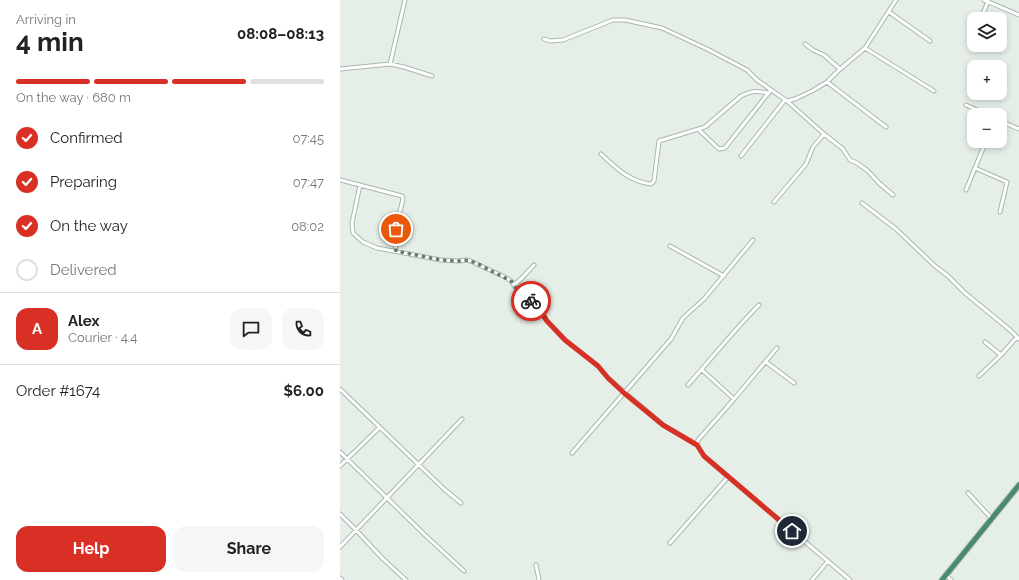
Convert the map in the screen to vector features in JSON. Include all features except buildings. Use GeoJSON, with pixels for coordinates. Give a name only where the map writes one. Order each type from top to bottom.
{"type":"FeatureCollection","features":[{"type":"Feature","properties":{"kind":"highway"},"geometry":{"type":"LineString","coordinates":[[942,580],[1019,485]]}},
{"type":"Feature","properties":{"kind":"street"},"geometry":{"type":"LineString","coordinates":[[390,64],[405,0]]}},
{"type":"Feature","properties":{"kind":"street"},"geometry":{"type":"LineString","coordinates":[[786,100],[794,100],[827,82],[865,48],[896,0]]}},
{"type":"Feature","properties":{"kind":"street"},"geometry":{"type":"LineString","coordinates":[[984,12],[986,1],[1019,15]]}},
{"type":"Feature","properties":{"kind":"street"},"geometry":{"type":"LineString","coordinates":[[889,12],[930,41]]}},
{"type":"Feature","properties":{"kind":"street"},"geometry":{"type":"LineString","coordinates":[[544,38],[550,41],[563,40],[613,20],[624,20],[662,28],[709,50],[746,70],[770,91],[786,100],[824,134],[844,149],[850,160],[868,171],[893,195]]}},
{"type":"Feature","properties":{"kind":"street"},"geometry":{"type":"LineString","coordinates":[[805,44],[824,55],[840,69]]}},
{"type":"Feature","properties":{"kind":"street"},"geometry":{"type":"LineString","coordinates":[[865,48],[934,91]]}},
{"type":"Feature","properties":{"kind":"street"},"geometry":{"type":"LineString","coordinates":[[340,68],[390,64],[432,76]]}},
{"type":"Feature","properties":{"kind":"street"},"geometry":{"type":"LineString","coordinates":[[827,82],[886,127]]}},
{"type":"Feature","properties":{"kind":"street"},"geometry":{"type":"LineString","coordinates":[[601,154],[621,172],[637,181],[651,184],[654,181],[659,140],[705,127],[741,96],[755,91],[770,91]]}},
{"type":"Feature","properties":{"kind":"street"},"geometry":{"type":"LineString","coordinates":[[698,129],[719,149],[725,148],[770,91]]}},
{"type":"Feature","properties":{"kind":"street"},"geometry":{"type":"LineString","coordinates":[[741,156],[786,100]]}},
{"type":"Feature","properties":{"kind":"street"},"geometry":{"type":"LineString","coordinates":[[966,105],[973,108]]}},
{"type":"Feature","properties":{"kind":"street"},"geometry":{"type":"LineString","coordinates":[[1007,124],[1019,129]]}},
{"type":"Feature","properties":{"kind":"street"},"geometry":{"type":"LineString","coordinates":[[774,202],[806,164],[813,147],[824,134]]}},
{"type":"Feature","properties":{"kind":"street"},"geometry":{"type":"LineString","coordinates":[[966,190],[983,148]]}},
{"type":"Feature","properties":{"kind":"street"},"geometry":{"type":"LineString","coordinates":[[975,168],[1007,182],[1000,212]]}},
{"type":"Feature","properties":{"kind":"street"},"geometry":{"type":"LineString","coordinates":[[340,180],[402,196],[403,199],[394,243],[396,251]]}},
{"type":"Feature","properties":{"kind":"street"},"geometry":{"type":"LineString","coordinates":[[360,185],[352,223],[353,233],[363,242],[377,248],[441,260],[468,260],[511,281],[537,306],[547,321],[565,340],[598,366],[624,393],[663,425],[697,445],[704,456],[850,580]]}},
{"type":"Feature","properties":{"kind":"street"},"geometry":{"type":"LineString","coordinates":[[862,203],[896,229],[965,293],[1018,338],[978,376]]}},
{"type":"Feature","properties":{"kind":"street"},"geometry":{"type":"LineString","coordinates":[[572,453],[671,339],[683,318],[704,299],[753,240]]}},
{"type":"Feature","properties":{"kind":"street"},"geometry":{"type":"LineString","coordinates":[[670,246],[724,276]]}},
{"type":"Feature","properties":{"kind":"street"},"geometry":{"type":"LineString","coordinates":[[514,285],[534,265]]}},
{"type":"Feature","properties":{"kind":"street"},"geometry":{"type":"LineString","coordinates":[[688,385],[736,328],[759,305]]}},
{"type":"Feature","properties":{"kind":"street"},"geometry":{"type":"LineString","coordinates":[[986,342],[1001,355]]}},
{"type":"Feature","properties":{"kind":"street"},"geometry":{"type":"LineString","coordinates":[[697,445],[698,440],[777,348]]}},
{"type":"Feature","properties":{"kind":"street"},"geometry":{"type":"LineString","coordinates":[[766,362],[794,382]]}},
{"type":"Feature","properties":{"kind":"street"},"geometry":{"type":"LineString","coordinates":[[702,370],[734,399]]}},
{"type":"Feature","properties":{"kind":"street"},"geometry":{"type":"LineString","coordinates":[[340,389],[461,503]]}},
{"type":"Feature","properties":{"kind":"street"},"geometry":{"type":"LineString","coordinates":[[340,547],[462,419]]}},
{"type":"Feature","properties":{"kind":"street"},"geometry":{"type":"LineString","coordinates":[[340,466],[380,427]]}},
{"type":"Feature","properties":{"kind":"street"},"geometry":{"type":"LineString","coordinates":[[340,452],[424,535],[464,571]]}},
{"type":"Feature","properties":{"kind":"street"},"geometry":{"type":"LineString","coordinates":[[670,543],[728,477]]}},
{"type":"Feature","properties":{"kind":"street"},"geometry":{"type":"LineString","coordinates":[[968,493],[992,519]]}},
{"type":"Feature","properties":{"kind":"street"},"geometry":{"type":"LineString","coordinates":[[340,514],[382,558],[406,580]]}},
{"type":"Feature","properties":{"kind":"street"},"geometry":{"type":"LineString","coordinates":[[812,580],[828,560]]}},
{"type":"Feature","properties":{"kind":"street"},"geometry":{"type":"LineString","coordinates":[[536,564],[539,580]]}},
{"type":"Feature","properties":{"kind":"street"},"geometry":{"type":"LineString","coordinates":[[946,575],[951,580]]}},
{"type":"Feature","properties":{"kind":"way so far"},"geometry":{"type":"LineString","coordinates":[[396,229],[394,243],[396,251],[441,260],[468,260],[505,277],[531,301]]}},
{"type":"Feature","properties":{"kind":"route"},"geometry":{"type":"LineString","coordinates":[[531,301],[537,306],[547,321],[565,340],[598,366],[624,393],[663,425],[697,445],[704,456],[792,531]]}}]}
